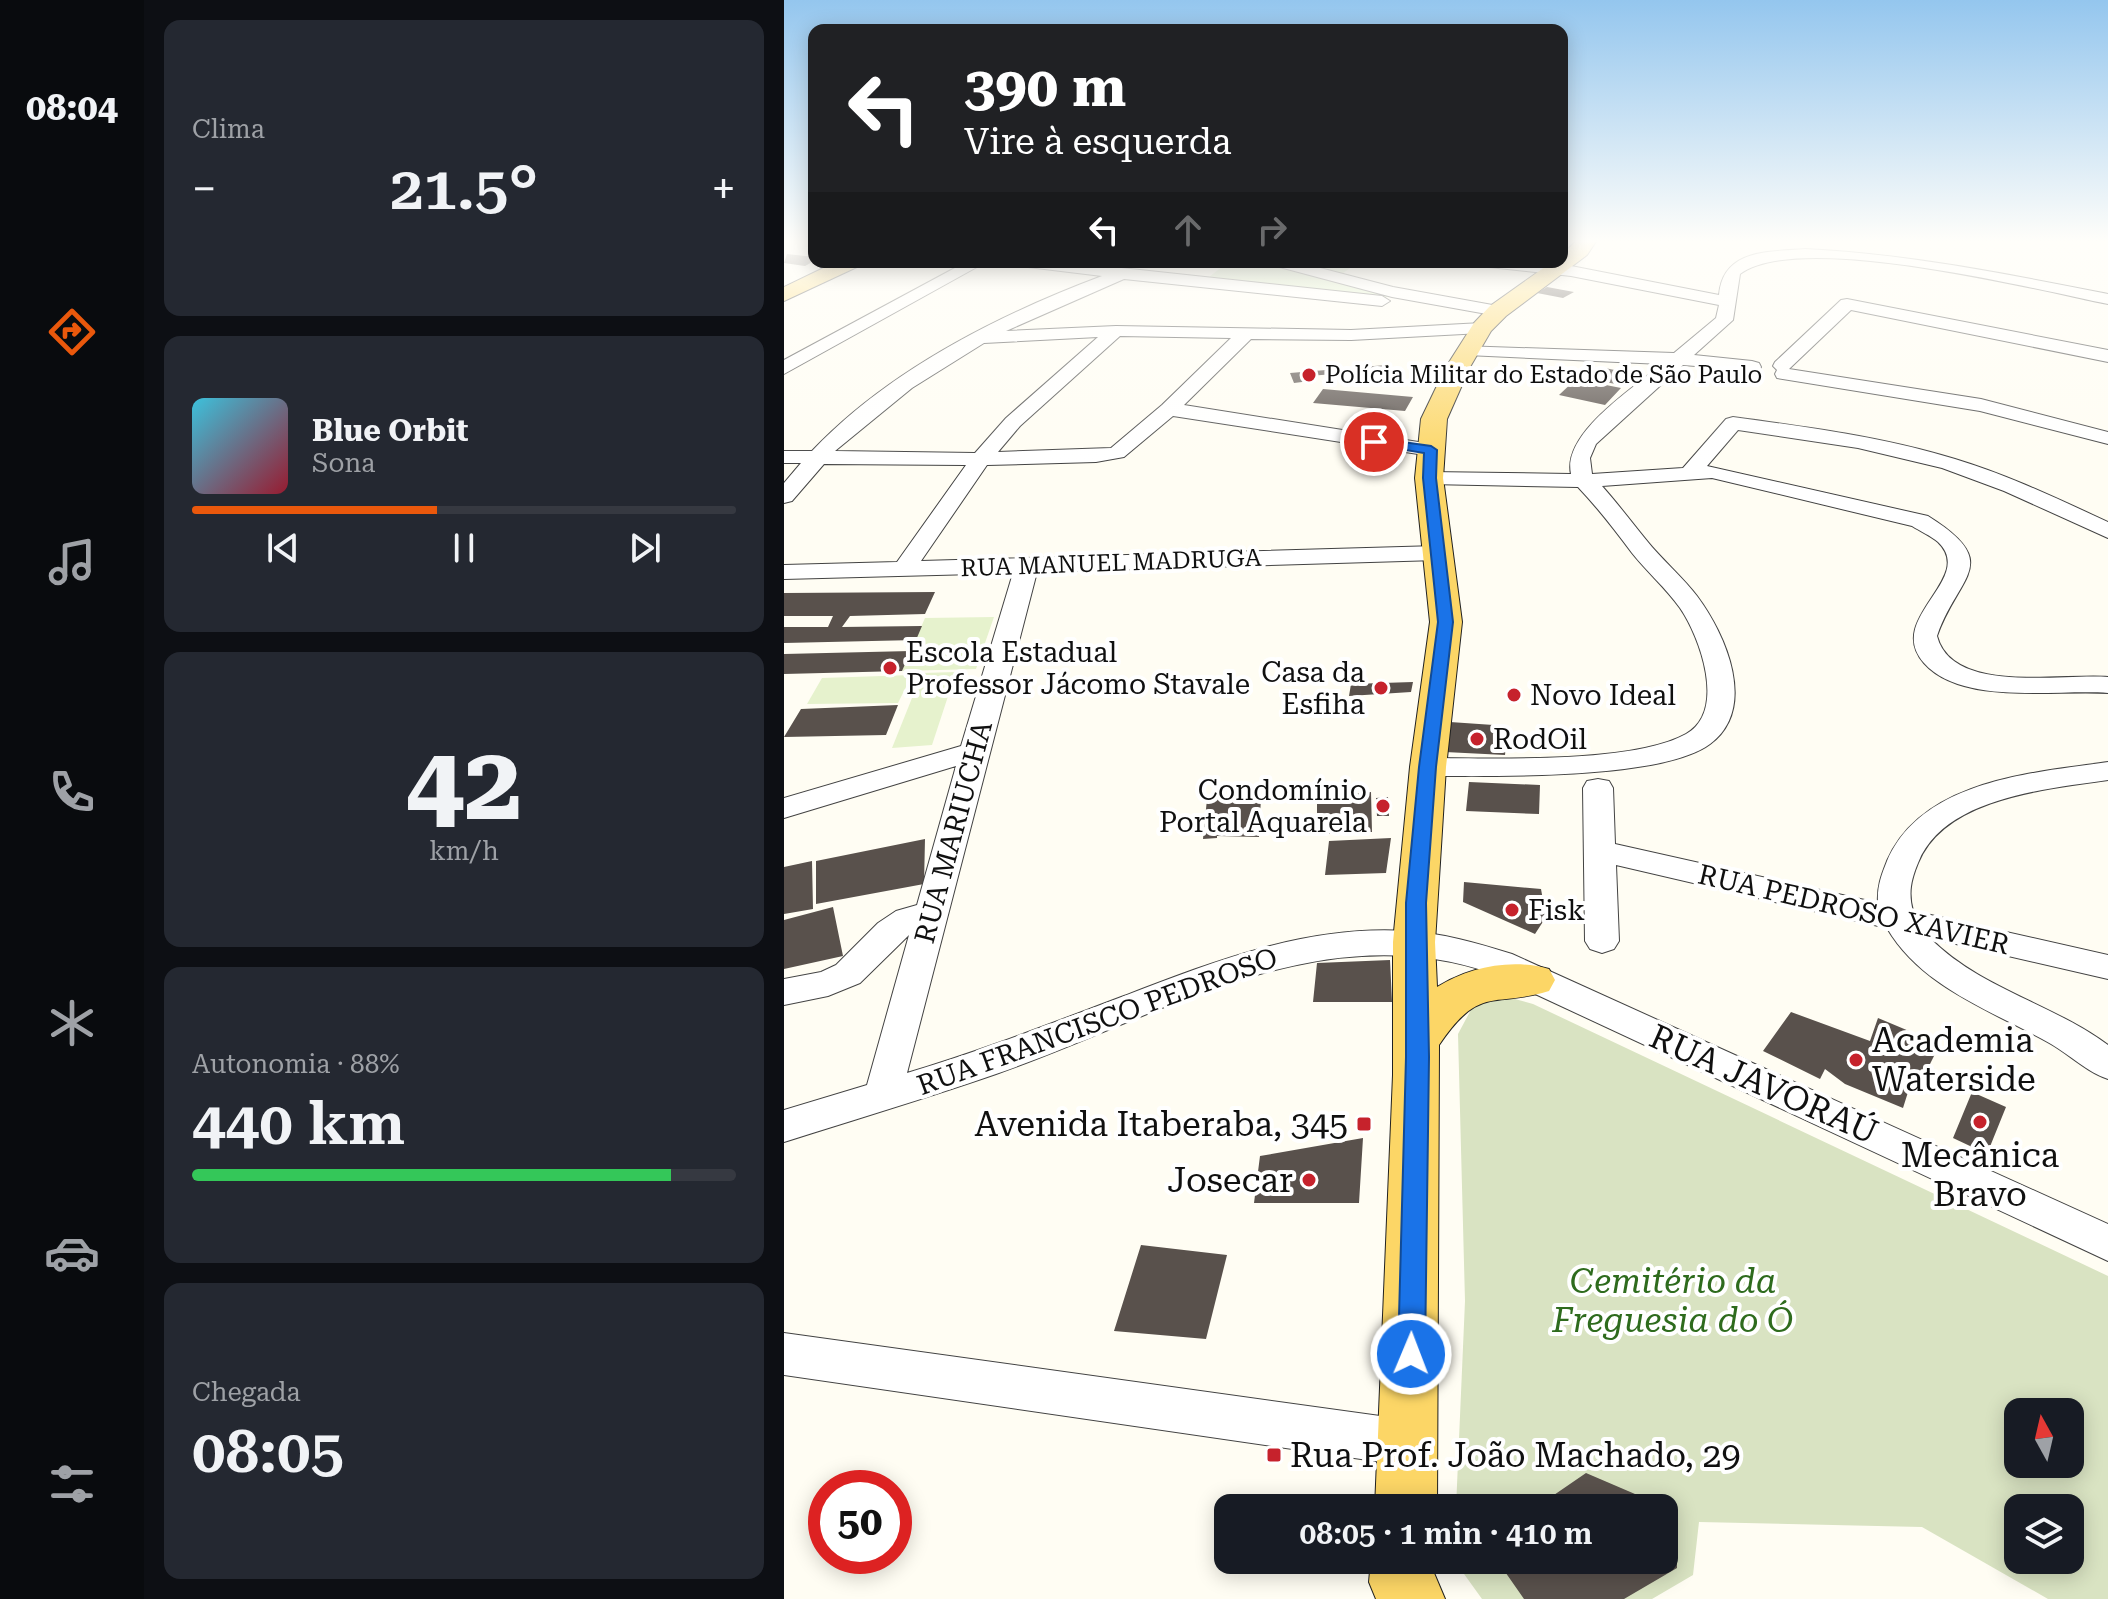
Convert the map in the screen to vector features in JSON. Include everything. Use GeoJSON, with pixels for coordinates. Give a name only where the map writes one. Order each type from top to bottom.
{"type":"FeatureCollection","features":[{"type":"Feature","properties":{"kind":"main road"},"geometry":{"type":"LineString","coordinates":[[1407,1494],[1418,1040],[1414,942],[1428,767],[1446,622],[1430,464],[1434,419],[1482,329],[1499,315]]}},
{"type":"Feature","properties":{"kind":"main road"},"geometry":{"type":"LineString","coordinates":[[1418,1040],[1435,1014],[1450,998],[1461,992],[1504,980],[1533,980]]}},
{"type":"Feature","properties":{"kind":"street"},"geometry":{"type":"LineString","coordinates":[[784,368],[882,315]]}},
{"type":"Feature","properties":{"kind":"street"},"geometry":{"type":"LineString","coordinates":[[784,496],[816,458],[892,395],[982,338],[1027,315]]}},
{"type":"Feature","properties":{"kind":"street"},"geometry":{"type":"LineString","coordinates":[[1351,335],[1370,315]]}},
{"type":"Feature","properties":{"kind":"street"},"geometry":{"type":"LineString","coordinates":[[1439,315],[1482,329],[1752,367],[1752,371],[1759,375],[1783,370],[1981,405],[2108,438]]}},
{"type":"Feature","properties":{"kind":"street"},"geometry":{"type":"LineString","coordinates":[[1428,767],[1504,767],[1605,761],[1678,749],[1698,740],[1713,726],[1721,705],[1721,681],[1704,626],[1688,602],[1584,481],[1578,469],[1579,455],[1585,443],[1724,320],[1725,315]]}},
{"type":"Feature","properties":{"kind":"street"},"geometry":{"type":"LineString","coordinates":[[1783,370],[1837,315]]}},
{"type":"Feature","properties":{"kind":"street"},"geometry":{"type":"LineString","coordinates":[[1900,315],[2108,356]]}},
{"type":"Feature","properties":{"kind":"street"},"geometry":{"type":"LineString","coordinates":[[982,338],[1116,331],[1351,335],[1482,329]]}},
{"type":"Feature","properties":{"kind":"street"},"geometry":{"type":"LineString","coordinates":[[903,570],[981,459],[1013,422],[1116,331]]}},
{"type":"Feature","properties":{"kind":"street"},"geometry":{"type":"LineString","coordinates":[[784,457],[981,459],[1117,453],[1169,409],[1247,333]]}},
{"type":"Feature","properties":{"kind":"street"},"geometry":{"type":"LineString","coordinates":[[1169,409],[1430,464],[1584,481],[1691,471],[1712,472],[1894,513],[1939,530],[1957,547],[1960,559],[1952,585],[1925,631],[1926,648],[1937,662],[1951,671],[2012,688],[2108,685]]}},
{"type":"Feature","properties":{"kind":"street"},"geometry":{"type":"LineString","coordinates":[[1691,471],[1733,423],[1803,431],[1897,450],[1977,473],[2108,531]]}},
{"type":"Feature","properties":{"kind":"street","name":"RUA MANUEL MADRUGA"},"geometry":{"type":"LineString","coordinates":[[784,572],[1437,553]]}},
{"type":"Feature","properties":{"kind":"street","name":"RUA MARIUCHA"},"geometry":{"type":"LineString","coordinates":[[882,1098],[974,751],[1027,566]]}},
{"type":"Feature","properties":{"kind":"street"},"geometry":{"type":"LineString","coordinates":[[784,808],[974,751]]}},
{"type":"Feature","properties":{"kind":"street"},"geometry":{"type":"LineString","coordinates":[[2108,771],[1994,792],[1959,806],[1921,828],[1899,863],[1893,892],[1897,918],[1916,944],[1940,966],[2078,1042],[2108,1065]]}},
{"type":"Feature","properties":{"kind":"street"},"geometry":{"type":"LineString","coordinates":[[1598,788],[1602,941]]}},
{"type":"Feature","properties":{"kind":"street"},"geometry":{"type":"LineString","coordinates":[[784,799],[815,800]]}},
{"type":"Feature","properties":{"kind":"street","name":"RUA PEDROSO XAVIER"},"geometry":{"type":"LineString","coordinates":[[1600,851],[2108,967]]}},
{"type":"Feature","properties":{"kind":"street"},"geometry":{"type":"LineString","coordinates":[[784,992],[828,983],[848,974],[890,931],[908,919],[931,912]]}},
{"type":"Feature","properties":{"kind":"street","name":"RUA JAVORAÚ"},"geometry":{"type":"LineString","coordinates":[[1414,942],[1473,952],[2108,1243]]}},
{"type":"Feature","properties":{"kind":"street","name":"RUA FRANCISCO PEDROSO"},"geometry":{"type":"LineString","coordinates":[[784,1126],[882,1098],[1057,1037],[1241,965],[1299,951],[1414,942]]}},
{"type":"Feature","properties":{"kind":"street"},"geometry":{"type":"LineString","coordinates":[[784,1354],[1409,1443]]}},
{"type":"Feature","properties":{"kind":"green space"},"geometry":{"type":"Polygon","coordinates":[[[994,617],[976,669],[902,671],[925,618],[994,617]]]}},
{"type":"Feature","properties":{"kind":"green space"},"geometry":{"type":"Polygon","coordinates":[[[956,672],[932,745],[892,748],[922,673],[956,672]]]}},
{"type":"Feature","properties":{"kind":"green space"},"geometry":{"type":"Polygon","coordinates":[[[912,675],[898,703],[807,704],[822,678],[912,675]]]}},
{"type":"Feature","properties":{"kind":"green space","name":"Cemitério da Freguesia do Ó"},"geometry":{"type":"Polygon","coordinates":[[[1500,995],[1533,1004],[2108,1276],[2108,1599],[2048,1599],[2004,1574],[2084,1574],[2084,1494],[2004,1494],[2004,1574],[1922,1527],[1699,1522],[1693,1575],[1652,1599],[1482,1599],[1464,1574],[1678,1574],[1678,1494],[1457,1494],[1465,1301],[1458,1034],[1473,1006],[1500,995]]]}},
{"type":"Feature","properties":{"kind":"building","name":"Polícia Militar do Estado de São Paulo"},"geometry":{"type":"Polygon","coordinates":[[[1386,365],[1389,370],[1308,376],[1310,381],[1294,383],[1290,373],[1386,365]]]}},
{"type":"Feature","properties":{"kind":"building"},"geometry":{"type":"Polygon","coordinates":[[[1600,367],[1639,375],[1627,386],[1588,379],[1600,367]]]}},
{"type":"Feature","properties":{"kind":"building"},"geometry":{"type":"Polygon","coordinates":[[[1576,379],[1621,388],[1605,405],[1559,395],[1576,379]]]}},
{"type":"Feature","properties":{"kind":"building"},"geometry":{"type":"Polygon","coordinates":[[[1323,389],[1413,397],[1405,411],[1313,403],[1323,389]]]}},
{"type":"Feature","properties":{"kind":"building"},"geometry":{"type":"Polygon","coordinates":[[[935,592],[925,614],[850,616],[842,627],[922,626],[916,640],[784,643],[784,627],[828,627],[833,616],[784,616],[784,593],[935,592]]]}},
{"type":"Feature","properties":{"kind":"building"},"geometry":{"type":"Polygon","coordinates":[[[911,651],[902,671],[784,674],[784,654],[911,651]]]}},
{"type":"Feature","properties":{"kind":"building","name":"Casa da Esfiha"},"geometry":{"type":"Polygon","coordinates":[[[1413,682],[1411,692],[1349,696],[1351,684],[1413,682]]]}},
{"type":"Feature","properties":{"kind":"building"},"geometry":{"type":"Polygon","coordinates":[[[898,705],[886,735],[784,737],[801,709],[898,705]]]}},
{"type":"Feature","properties":{"kind":"building","name":"RodOil"},"geometry":{"type":"Polygon","coordinates":[[[1450,722],[1508,726],[1505,755],[1445,752],[1450,722]]]}},
{"type":"Feature","properties":{"kind":"building"},"geometry":{"type":"Polygon","coordinates":[[[1469,782],[1540,785],[1539,814],[1466,811],[1469,782]]]}},
{"type":"Feature","properties":{"kind":"building"},"geometry":{"type":"Polygon","coordinates":[[[1371,792],[1372,832],[1331,831],[1331,834],[1317,834],[1317,795],[1331,797],[1371,792]]]}},
{"type":"Feature","properties":{"kind":"building"},"geometry":{"type":"Polygon","coordinates":[[[1248,797],[1261,797],[1259,837],[1217,836],[1203,839],[1207,799],[1247,800],[1248,797]]]}},
{"type":"Feature","properties":{"kind":"building"},"geometry":{"type":"Polygon","coordinates":[[[1388,797],[1389,816],[1377,816],[1376,798],[1388,797]]]}},
{"type":"Feature","properties":{"kind":"building"},"geometry":{"type":"Polygon","coordinates":[[[1391,838],[1386,873],[1325,875],[1329,841],[1391,838]]]}},
{"type":"Feature","properties":{"kind":"building"},"geometry":{"type":"Polygon","coordinates":[[[925,839],[924,884],[816,904],[816,861],[925,839]]]}},
{"type":"Feature","properties":{"kind":"building"},"geometry":{"type":"Polygon","coordinates":[[[812,861],[813,909],[784,914],[784,867],[812,861]]]}},
{"type":"Feature","properties":{"kind":"building","name":"Fisk"},"geometry":{"type":"Polygon","coordinates":[[[1464,882],[1541,889],[1546,917],[1535,934],[1463,902],[1464,882]]]}},
{"type":"Feature","properties":{"kind":"building"},"geometry":{"type":"Polygon","coordinates":[[[833,907],[843,956],[784,969],[784,920],[833,907]]]}},
{"type":"Feature","properties":{"kind":"building"},"geometry":{"type":"Polygon","coordinates":[[[1390,960],[1392,1002],[1313,1002],[1317,963],[1390,960]]]}},
{"type":"Feature","properties":{"kind":"building","name":"Academia Waterside"},"geometry":{"type":"Polygon","coordinates":[[[1791,1012],[1870,1041],[1878,1018],[1940,1044],[1925,1074],[1915,1070],[1903,1108],[1845,1084],[1825,1069],[1820,1079],[1763,1051],[1791,1012]]]}},
{"type":"Feature","properties":{"kind":"building","name":"Mecânica Bravo"},"geometry":{"type":"Polygon","coordinates":[[[1972,1092],[2006,1107],[1987,1154],[1953,1138],[1972,1092]]]}},
{"type":"Feature","properties":{"kind":"building","name":"Josecar"},"geometry":{"type":"Polygon","coordinates":[[[1363,1138],[1359,1203],[1254,1203],[1260,1156],[1363,1138]]]}},
{"type":"Feature","properties":{"kind":"building"},"geometry":{"type":"Polygon","coordinates":[[[1141,1245],[1227,1255],[1206,1339],[1114,1331],[1141,1245]]]}},
{"type":"Feature","properties":{"kind":"building"},"geometry":{"type":"Polygon","coordinates":[[[1586,1473],[1635,1494],[1555,1494],[1586,1473]]]}},
{"type":"Feature","properties":{"kind":"building"},"geometry":{"type":"Polygon","coordinates":[[[1507,1574],[1667,1574],[1624,1599],[1524,1599],[1507,1574]]]}},
{"type":"Feature","properties":{"kind":"place","name":"Polícia Militar do Estado de São Paulo"},"geometry":{"type":"Point","coordinates":[1309,375]}},
{"type":"Feature","properties":{"kind":"place","name":"Escola Estadual Professor Jácomo Stavale"},"geometry":{"type":"Point","coordinates":[890,668]}},
{"type":"Feature","properties":{"kind":"place","name":"Casa da Esfiha"},"geometry":{"type":"Point","coordinates":[1381,688]}},
{"type":"Feature","properties":{"kind":"place","name":"Novo Ideal"},"geometry":{"type":"Point","coordinates":[1514,695]}},
{"type":"Feature","properties":{"kind":"place","name":"RodOil"},"geometry":{"type":"Point","coordinates":[1477,739]}},
{"type":"Feature","properties":{"kind":"place","name":"Condomínio Portal Aquarela"},"geometry":{"type":"Point","coordinates":[1383,806]}},
{"type":"Feature","properties":{"kind":"place","name":"Fisk"},"geometry":{"type":"Point","coordinates":[1512,910]}},
{"type":"Feature","properties":{"kind":"place","name":"Academia Waterside"},"geometry":{"type":"Point","coordinates":[1856,1060]}},
{"type":"Feature","properties":{"kind":"place","name":"Mecânica Bravo"},"geometry":{"type":"Point","coordinates":[1980,1122]}},
{"type":"Feature","properties":{"kind":"place","name":"Avenida Itaberaba, 345"},"geometry":{"type":"Point","coordinates":[1364,1124]}},
{"type":"Feature","properties":{"kind":"place","name":"Josecar"},"geometry":{"type":"Point","coordinates":[1309,1180]}},
{"type":"Feature","properties":{"kind":"place","name":"Rua Prof. João Machado, 29"},"geometry":{"type":"Point","coordinates":[1274,1455]}},
{"type":"Feature","properties":{"kind":"route"},"geometry":{"type":"LineString","coordinates":[[1374,442],[1431,450],[1429,478],[1446,622],[1428,767],[1414,942],[1418,1057],[1411,1354]]}}]}
